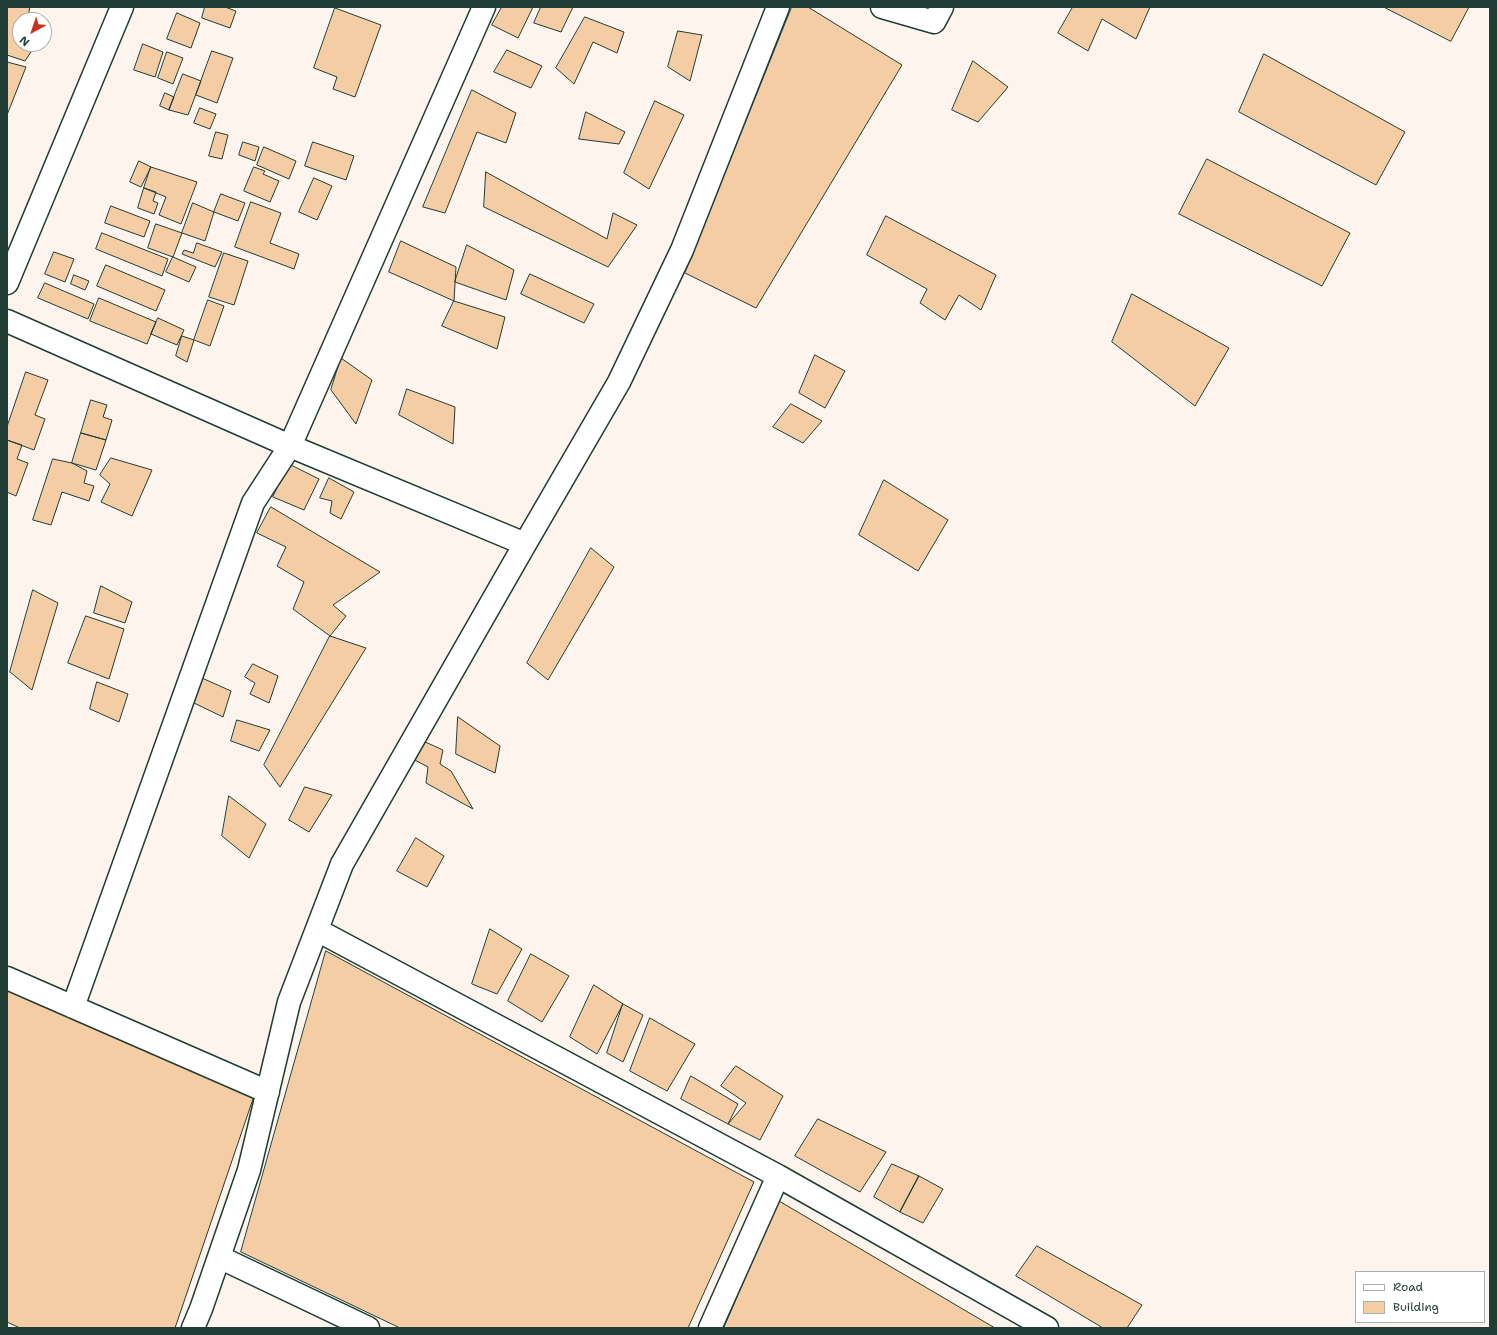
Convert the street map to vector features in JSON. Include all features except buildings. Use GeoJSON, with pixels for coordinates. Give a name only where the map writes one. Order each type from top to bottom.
{"type":"FeatureCollection","features":[{"type":"Feature","properties":{"kind":"street"},"geometry":{"type":"LineString","coordinates":[[7,283],[122,7]]}},
{"type":"Feature","properties":{"kind":"street"},"geometry":{"type":"LineString","coordinates":[[74,1007],[252,503],[290,446],[484,7]]}},
{"type":"Feature","properties":{"kind":"street"},"geometry":{"type":"LineString","coordinates":[[193,1328],[249,1170],[289,1002],[342,864],[619,382],[682,250],[778,7]]}},
{"type":"Feature","properties":{"kind":"street"},"geometry":{"type":"LineString","coordinates":[[882,7],[934,22],[942,7]]}},
{"type":"Feature","properties":{"kind":"street"},"geometry":{"type":"LineString","coordinates":[[7,322],[290,446],[525,544]]}},
{"type":"Feature","properties":{"kind":"street"},"geometry":{"type":"LineString","coordinates":[[317,930],[778,1176],[1047,1328]]}},
{"type":"Feature","properties":{"kind":"street"},"geometry":{"type":"LineString","coordinates":[[7,978],[268,1092]]}},
{"type":"Feature","properties":{"kind":"street"},"geometry":{"type":"LineString","coordinates":[[710,1328],[778,1176]]}},
{"type":"Feature","properties":{"kind":"street"},"geometry":{"type":"LineString","coordinates":[[219,1257],[368,1328]]}}]}
